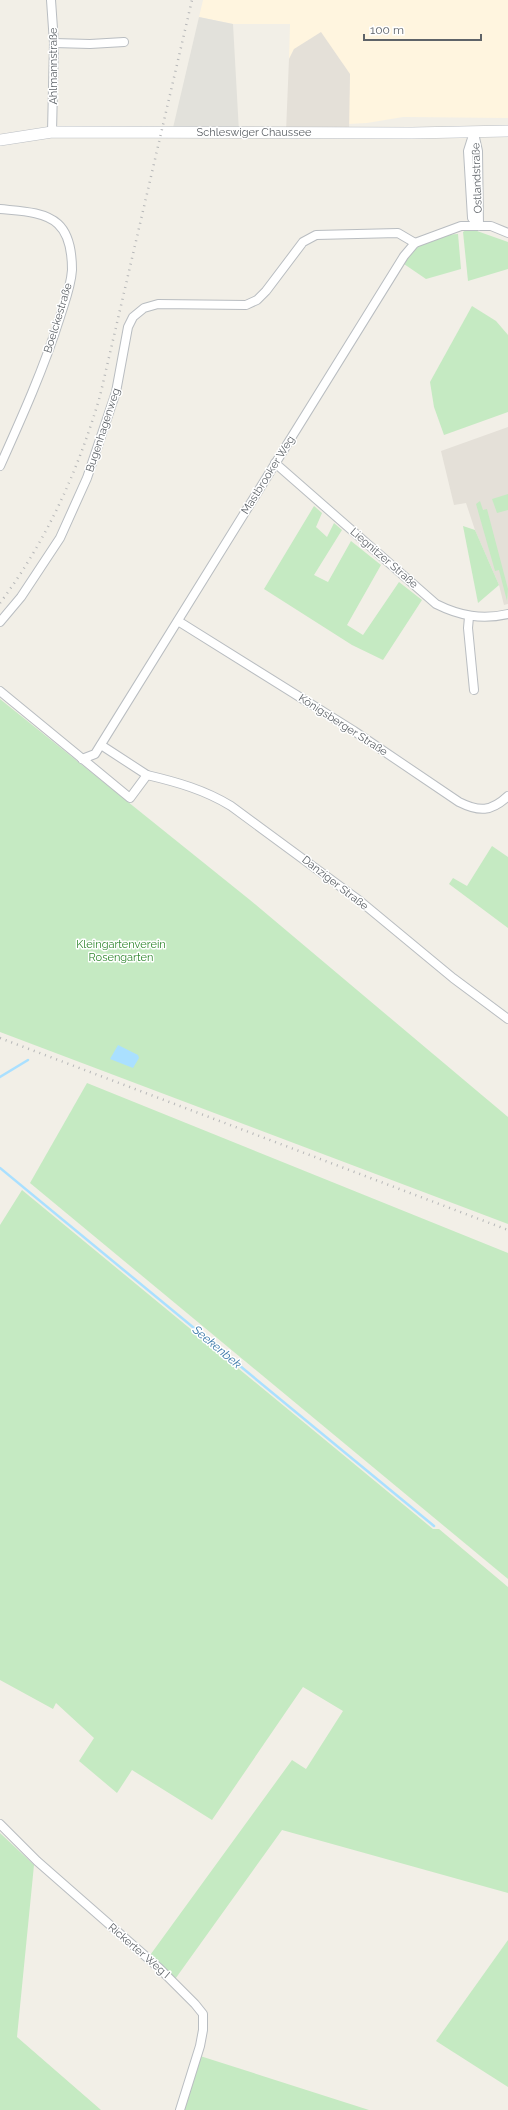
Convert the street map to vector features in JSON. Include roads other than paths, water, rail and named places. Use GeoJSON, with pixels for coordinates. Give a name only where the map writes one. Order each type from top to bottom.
{"type":"FeatureCollection","features":[{"type":"Feature","properties":{"kind":"main road","name":"Schleswiger Chaussee"},"geometry":{"type":"LineString","coordinates":[[0,140],[52,132],[412,134],[508,131]]}},
{"type":"Feature","properties":{"kind":"street","name":"Ahlmannstraße"},"geometry":{"type":"LineString","coordinates":[[51,0],[54,43],[52,132]]}},
{"type":"Feature","properties":{"kind":"street"},"geometry":{"type":"LineString","coordinates":[[54,43],[90,44],[124,42]]}},
{"type":"Feature","properties":{"kind":"street","name":"Ostlandstraße"},"geometry":{"type":"LineString","coordinates":[[474,132],[478,151],[478,226],[491,226],[508,233]]}},
{"type":"Feature","properties":{"kind":"street","name":"Boelckestraße"},"geometry":{"type":"LineString","coordinates":[[0,209],[44,216],[58,224],[66,235],[69,244],[72,270],[68,292],[53,341],[30,400],[0,466]]}},
{"type":"Feature","properties":{"kind":"street","name":"Mastbrooker Weg"},"geometry":{"type":"LineString","coordinates":[[82,758],[94,754],[101,745],[399,262],[415,243],[460,226],[478,226]]}},
{"type":"Feature","properties":{"kind":"street","name":"Bugenhagenweg"},"geometry":{"type":"LineString","coordinates":[[0,622],[21,597],[60,538],[87,478],[116,392],[128,327],[133,317],[144,308],[158,304],[246,305],[257,300],[266,291],[303,242],[316,235],[398,233],[415,243]]}},
{"type":"Feature","properties":{"kind":"street","name":"Liegnitzer Straße"},"geometry":{"type":"LineString","coordinates":[[275,464],[436,604],[469,617],[499,616],[508,614]]}},
{"type":"Feature","properties":{"kind":"street"},"geometry":{"type":"LineString","coordinates":[[469,617],[468,628],[474,690]]}},
{"type":"Feature","properties":{"kind":"street","name":"Königsberger Straße"},"geometry":{"type":"LineString","coordinates":[[178,621],[354,731],[459,802],[474,809],[486,810],[502,802],[508,796]]}},
{"type":"Feature","properties":{"kind":"street"},"geometry":{"type":"LineString","coordinates":[[0,691],[130,798],[147,775]]}},
{"type":"Feature","properties":{"kind":"street","name":"Danziger Straße"},"geometry":{"type":"LineString","coordinates":[[101,745],[147,775],[177,782],[217,798],[231,806],[360,901],[453,978],[508,1019]]}},
{"type":"Feature","properties":{"kind":"street","name":"Rickerter Weg I"},"geometry":{"type":"LineString","coordinates":[[0,1824],[42,1866],[159,1968],[196,2004],[202,2014],[203,2030],[200,2046],[180,2110]]}},
{"type":"Feature","properties":{"kind":"water"},"geometry":{"type":"Polygon","coordinates":[[[118,1045],[138,1055],[139,1058],[133,1068],[110,1059],[118,1045]]]}},
{"type":"Feature","properties":{"kind":"waterway"},"geometry":{"type":"LineString","coordinates":[[0,1077],[28,1060]]}},
{"type":"Feature","properties":{"kind":"waterway","name":"Seekenbek"},"geometry":{"type":"LineString","coordinates":[[0,1168],[434,1526]]}},
{"type":"Feature","properties":{"kind":"railway"},"geometry":{"type":"LineString","coordinates":[[0,603],[32,555],[59,504],[82,451],[100,396],[192,0]]}},
{"type":"Feature","properties":{"kind":"railway"},"geometry":{"type":"LineString","coordinates":[[0,1038],[508,1230]]}},
{"type":"Feature","properties":{"kind":"park label","name":"Kleingartenverein Rosengarten"},"geometry":{"type":"Point","coordinates":[121,950]}}]}
